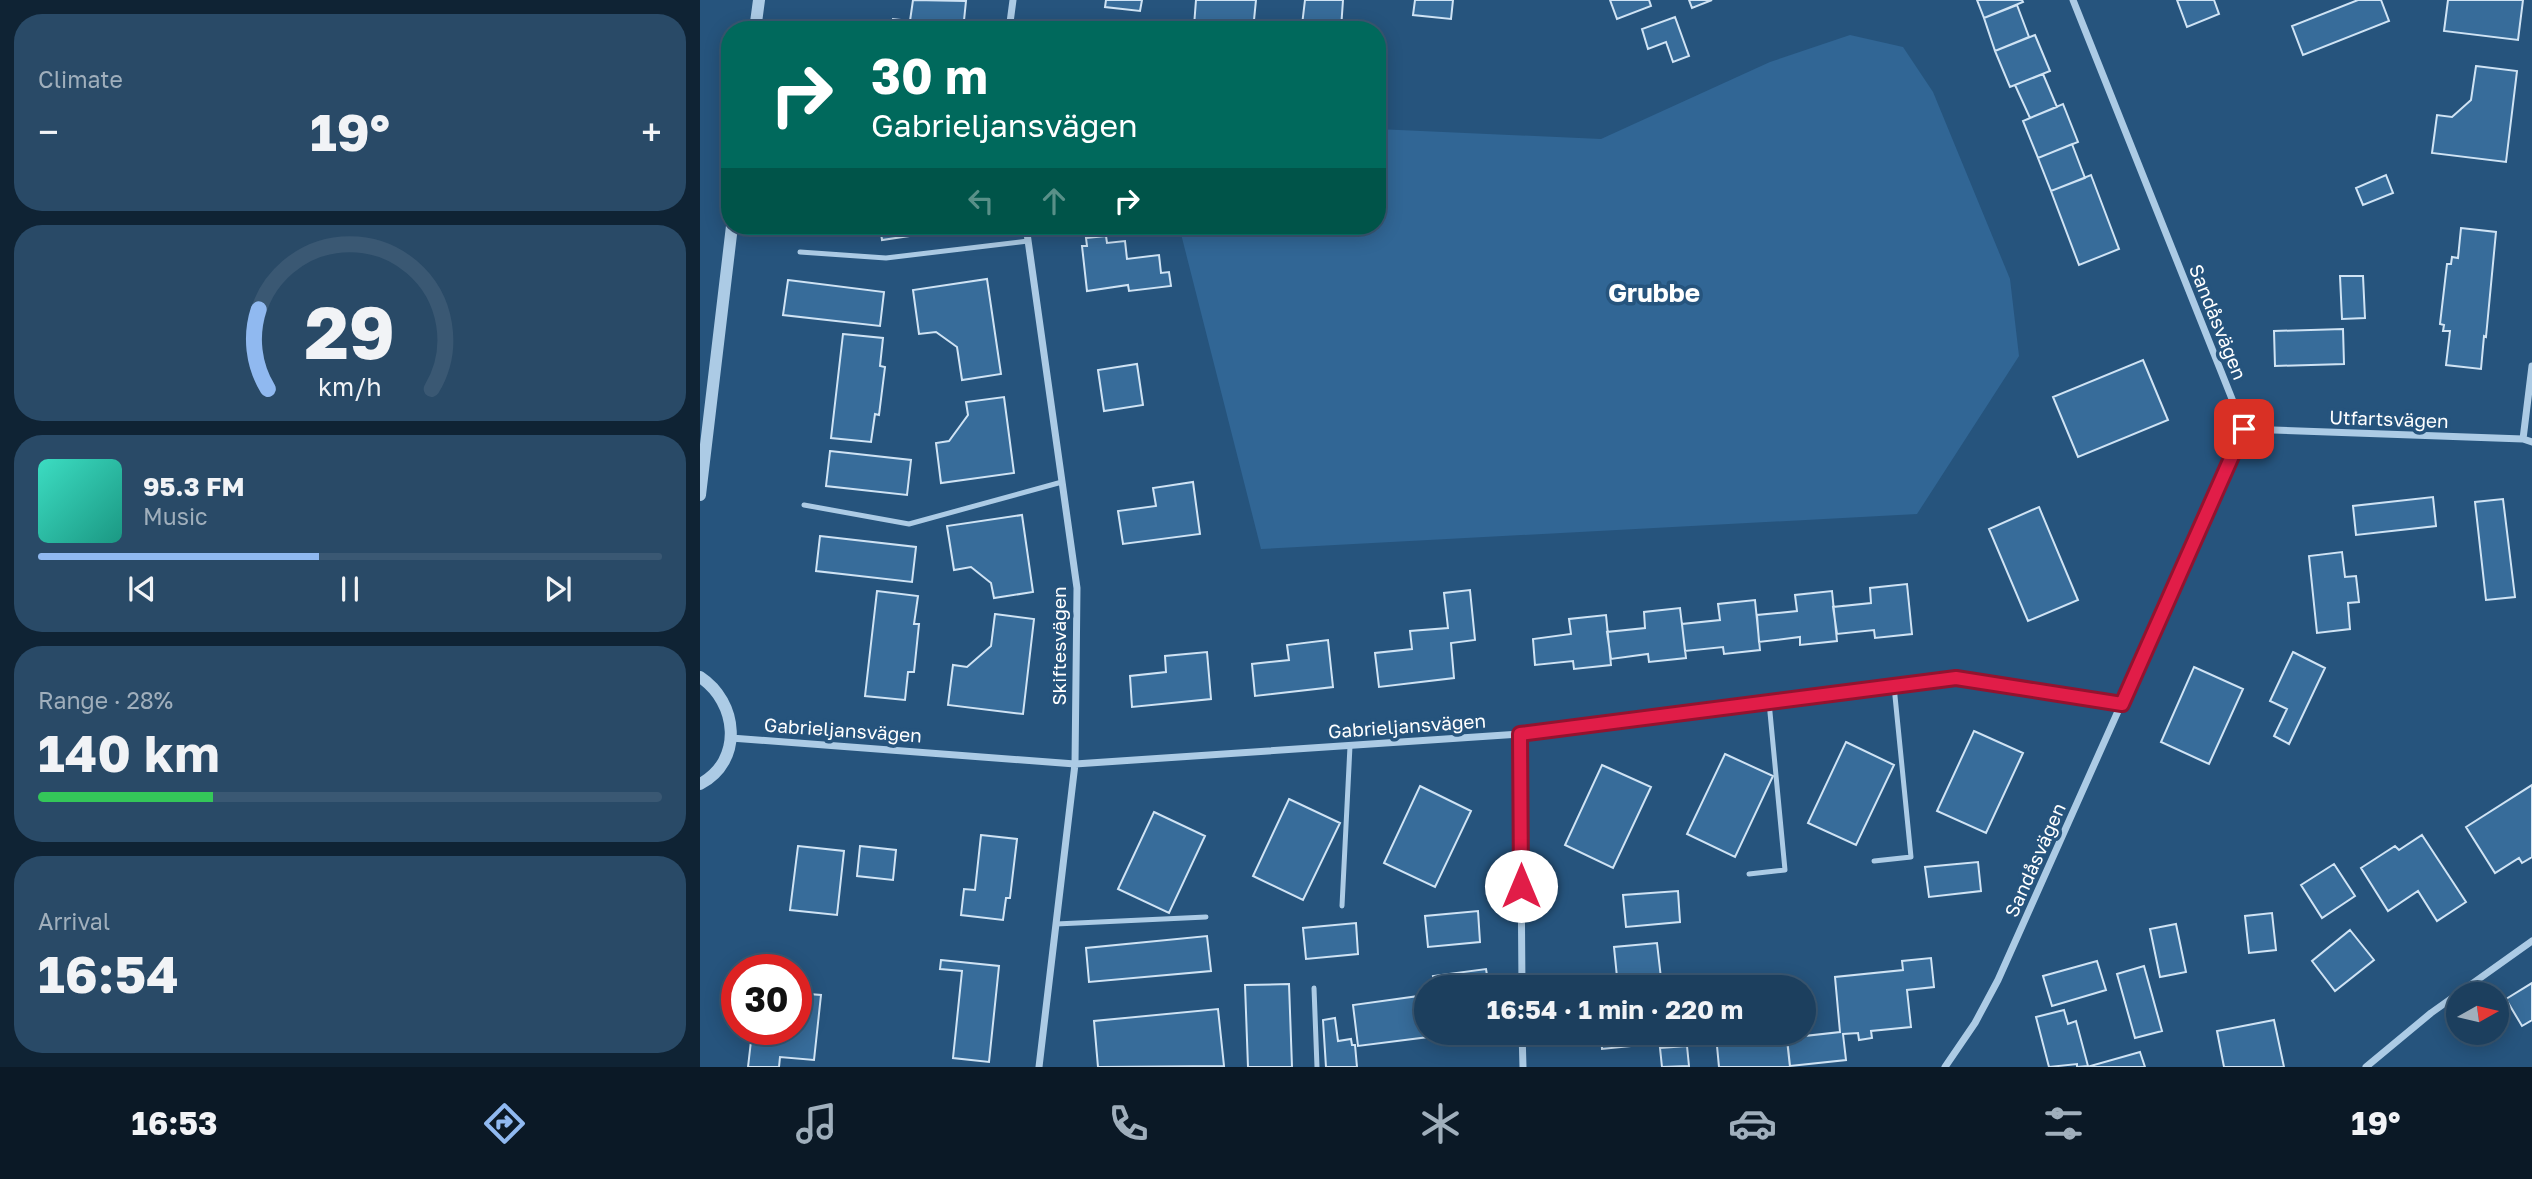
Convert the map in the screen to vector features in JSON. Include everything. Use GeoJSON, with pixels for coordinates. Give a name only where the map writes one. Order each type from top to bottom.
{"type":"FeatureCollection","features":[{"type":"Feature","properties":{"kind":"street"},"geometry":{"type":"LineString","coordinates":[[756,21],[759,0]]}},
{"type":"Feature","properties":{"kind":"street"},"geometry":{"type":"LineString","coordinates":[[1010,21],[1013,0]]}},
{"type":"Feature","properties":{"kind":"street","name":"Sandåsvägen"},"geometry":{"type":"LineString","coordinates":[[1945,1067],[1975,1023],[1998,980],[2244,429],[2073,0]]}},
{"type":"Feature","properties":{"kind":"street"},"geometry":{"type":"LineString","coordinates":[[700,495],[731,235]]}},
{"type":"Feature","properties":{"kind":"street","name":"Skiftesvägen"},"geometry":{"type":"LineString","coordinates":[[1027,235],[1077,588],[1075,764],[1039,1067]]}},
{"type":"Feature","properties":{"kind":"street"},"geometry":{"type":"LineString","coordinates":[[2523,439],[2532,366]]}},
{"type":"Feature","properties":{"kind":"street","name":"Utfartsvägen"},"geometry":{"type":"LineString","coordinates":[[2244,429],[2523,439],[2532,442]]}},
{"type":"Feature","properties":{"kind":"street"},"geometry":{"type":"LineString","coordinates":[[700,677],[710,683],[722,698],[730,717],[731,738],[718,769],[700,784]]}},
{"type":"Feature","properties":{"kind":"street","name":"Gabrieljansvägen"},"geometry":{"type":"LineString","coordinates":[[731,738],[1075,764],[1520,734],[1956,678],[2122,704]]}},
{"type":"Feature","properties":{"kind":"street"},"geometry":{"type":"LineString","coordinates":[[1520,734],[1522,975]]}},
{"type":"Feature","properties":{"kind":"street"},"geometry":{"type":"LineString","coordinates":[[2366,1067],[2431,1013],[2532,941]]}},
{"type":"Feature","properties":{"kind":"street"},"geometry":{"type":"LineString","coordinates":[[1522,1045],[1522,1067]]}},
{"type":"Feature","properties":{"kind":"lane"},"geometry":{"type":"LineString","coordinates":[[800,252],[886,258],[1028,241]]}},
{"type":"Feature","properties":{"kind":"lane"},"geometry":{"type":"LineString","coordinates":[[804,505],[909,524],[1062,482]]}},
{"type":"Feature","properties":{"kind":"lane"},"geometry":{"type":"LineString","coordinates":[[1874,860],[1911,858],[1894,686]]}},
{"type":"Feature","properties":{"kind":"lane"},"geometry":{"type":"LineString","coordinates":[[1749,874],[1785,870],[1769,702]]}},
{"type":"Feature","properties":{"kind":"lane"},"geometry":{"type":"LineString","coordinates":[[1342,906],[1350,746]]}},
{"type":"Feature","properties":{"kind":"lane"},"geometry":{"type":"LineString","coordinates":[[1056,923],[1206,917]]}},
{"type":"Feature","properties":{"kind":"lane"},"geometry":{"type":"LineString","coordinates":[[1314,988],[1317,1067]]}},
{"type":"Feature","properties":{"kind":"shaded area"},"geometry":{"type":"Polygon","coordinates":[[[1850,35],[1903,47],[1933,92],[2010,279],[2019,356],[1917,514],[1261,549],[1181,235],[1386,235],[1386,129],[1601,139],[1770,62],[1850,35]]]}},
{"type":"Feature","properties":{"kind":"building"},"geometry":{"type":"Polygon","coordinates":[[[913,0],[966,1],[964,21],[910,21],[913,0]]]}},
{"type":"Feature","properties":{"kind":"building"},"geometry":{"type":"Polygon","coordinates":[[[1106,0],[1142,0],[1140,11],[1105,7],[1106,0]]]}},
{"type":"Feature","properties":{"kind":"building"},"geometry":{"type":"Polygon","coordinates":[[[1196,0],[1256,0],[1254,21],[1194,21],[1196,0]]]}},
{"type":"Feature","properties":{"kind":"building"},"geometry":{"type":"Polygon","coordinates":[[[1305,0],[1343,0],[1342,21],[1302,21],[1305,0]]]}},
{"type":"Feature","properties":{"kind":"building"},"geometry":{"type":"Polygon","coordinates":[[[1415,0],[1453,0],[1451,19],[1413,15],[1415,0]]]}},
{"type":"Feature","properties":{"kind":"building"},"geometry":{"type":"Polygon","coordinates":[[[1610,0],[1649,0],[1651,6],[1617,19],[1610,0]]]}},
{"type":"Feature","properties":{"kind":"building"},"geometry":{"type":"Polygon","coordinates":[[[1689,0],[1712,0],[1692,8],[1689,0]]]}},
{"type":"Feature","properties":{"kind":"building"},"geometry":{"type":"Polygon","coordinates":[[[1977,0],[2022,0],[2023,2],[1984,18],[1977,0]]]}},
{"type":"Feature","properties":{"kind":"building"},"geometry":{"type":"Polygon","coordinates":[[[2177,0],[2214,0],[2219,14],[2187,27],[2177,0]]]}},
{"type":"Feature","properties":{"kind":"building"},"geometry":{"type":"Polygon","coordinates":[[[2358,0],[2381,0],[2389,21],[2303,55],[2292,26],[2358,0]]]}},
{"type":"Feature","properties":{"kind":"building"},"geometry":{"type":"Polygon","coordinates":[[[2448,0],[2523,0],[2518,40],[2444,31],[2448,0]]]}},
{"type":"Feature","properties":{"kind":"building"},"geometry":{"type":"Polygon","coordinates":[[[2017,5],[2029,37],[1995,51],[1984,18],[2017,5]]]}},
{"type":"Feature","properties":{"kind":"building"},"geometry":{"type":"Polygon","coordinates":[[[1675,17],[1689,56],[1673,62],[1666,42],[1648,49],[1642,29],[1675,17]]]}},
{"type":"Feature","properties":{"kind":"building"},"geometry":{"type":"Polygon","coordinates":[[[2035,35],[2050,71],[2010,87],[1995,51],[2035,35]]]}},
{"type":"Feature","properties":{"kind":"building"},"geometry":{"type":"Polygon","coordinates":[[[2476,66],[2517,71],[2506,162],[2432,153],[2437,115],[2452,117],[2471,100],[2476,66]]]}},
{"type":"Feature","properties":{"kind":"building"},"geometry":{"type":"Polygon","coordinates":[[[2043,74],[2057,107],[2030,118],[2015,85],[2043,74]]]}},
{"type":"Feature","properties":{"kind":"building"},"geometry":{"type":"Polygon","coordinates":[[[2063,104],[2078,142],[2038,158],[2023,121],[2063,104]]]}},
{"type":"Feature","properties":{"kind":"building"},"geometry":{"type":"Polygon","coordinates":[[[2072,144],[2085,178],[2051,191],[2038,158],[2072,144]]]}},
{"type":"Feature","properties":{"kind":"building"},"geometry":{"type":"Polygon","coordinates":[[[2091,175],[2119,249],[2079,265],[2051,191],[2091,175]]]}},
{"type":"Feature","properties":{"kind":"building"},"geometry":{"type":"Polygon","coordinates":[[[2386,175],[2393,193],[2363,205],[2356,188],[2386,175]]]}},
{"type":"Feature","properties":{"kind":"building"},"geometry":{"type":"Polygon","coordinates":[[[2461,228],[2496,232],[2481,369],[2446,365],[2450,331],[2443,331],[2444,325],[2440,324],[2447,264],[2451,264],[2452,257],[2458,258],[2461,228]]]}},
{"type":"Feature","properties":{"kind":"building"},"geometry":{"type":"Polygon","coordinates":[[[881,235],[916,235],[882,240],[881,235]]]}},
{"type":"Feature","properties":{"kind":"building"},"geometry":{"type":"Polygon","coordinates":[[[1106,236],[1107,243],[1125,241],[1127,259],[1159,255],[1161,273],[1169,272],[1171,286],[1129,291],[1128,285],[1087,291],[1082,246],[1087,246],[1086,238],[1106,236]]]}},
{"type":"Feature","properties":{"kind":"building"},"geometry":{"type":"Polygon","coordinates":[[[2340,276],[2363,276],[2365,318],[2342,319],[2340,276]]]}},
{"type":"Feature","properties":{"kind":"building"},"geometry":{"type":"Polygon","coordinates":[[[987,279],[1001,374],[962,380],[957,347],[936,332],[919,334],[913,290],[987,279]]]}},
{"type":"Feature","properties":{"kind":"building"},"geometry":{"type":"Polygon","coordinates":[[[788,280],[884,292],[880,326],[783,315],[788,280]]]}},
{"type":"Feature","properties":{"kind":"building"},"geometry":{"type":"Polygon","coordinates":[[[2343,329],[2344,364],[2275,366],[2274,331],[2343,329]]]}},
{"type":"Feature","properties":{"kind":"building"},"geometry":{"type":"Polygon","coordinates":[[[843,334],[883,338],[880,366],[885,367],[879,415],[875,414],[871,442],[831,438],[843,334]]]}},
{"type":"Feature","properties":{"kind":"building"},"geometry":{"type":"Polygon","coordinates":[[[2143,360],[2168,420],[2078,457],[2053,397],[2143,360]]]}},
{"type":"Feature","properties":{"kind":"building"},"geometry":{"type":"Polygon","coordinates":[[[1137,364],[1143,405],[1104,411],[1098,370],[1137,364]]]}},
{"type":"Feature","properties":{"kind":"building"},"geometry":{"type":"Polygon","coordinates":[[[1004,397],[1014,473],[941,483],[936,443],[949,441],[968,415],[966,402],[1004,397]]]}},
{"type":"Feature","properties":{"kind":"building"},"geometry":{"type":"Polygon","coordinates":[[[830,451],[911,460],[907,495],[826,486],[830,451]]]}},
{"type":"Feature","properties":{"kind":"building"},"geometry":{"type":"Polygon","coordinates":[[[1193,482],[1200,534],[1123,544],[1118,511],[1156,506],[1153,488],[1193,482]]]}},
{"type":"Feature","properties":{"kind":"building"},"geometry":{"type":"Polygon","coordinates":[[[2433,497],[2436,526],[2356,535],[2353,506],[2433,497]]]}},
{"type":"Feature","properties":{"kind":"building"},"geometry":{"type":"Polygon","coordinates":[[[2503,499],[2515,597],[2486,600],[2475,502],[2503,499]]]}},
{"type":"Feature","properties":{"kind":"building"},"geometry":{"type":"Polygon","coordinates":[[[2039,507],[2078,600],[2028,621],[1989,529],[2039,507]]]}},
{"type":"Feature","properties":{"kind":"building"},"geometry":{"type":"Polygon","coordinates":[[[1022,515],[1033,592],[994,598],[991,583],[971,567],[954,570],[947,526],[1022,515]]]}},
{"type":"Feature","properties":{"kind":"building"},"geometry":{"type":"Polygon","coordinates":[[[820,536],[916,547],[912,582],[816,571],[820,536]]]}},
{"type":"Feature","properties":{"kind":"building"},"geometry":{"type":"Polygon","coordinates":[[[2342,552],[2345,577],[2356,576],[2359,602],[2348,603],[2350,629],[2317,633],[2309,556],[2342,552]]]}},
{"type":"Feature","properties":{"kind":"building"},"geometry":{"type":"Polygon","coordinates":[[[1907,584],[1912,634],[1875,638],[1874,630],[1837,634],[1833,607],[1871,603],[1870,588],[1907,584]]]}},
{"type":"Feature","properties":{"kind":"building"},"geometry":{"type":"Polygon","coordinates":[[[1470,590],[1475,640],[1451,643],[1454,678],[1379,687],[1375,653],[1412,649],[1410,631],[1448,628],[1444,593],[1470,590]]]}},
{"type":"Feature","properties":{"kind":"building"},"geometry":{"type":"Polygon","coordinates":[[[877,591],[918,596],[914,624],[919,624],[914,672],[908,672],[905,700],[865,696],[877,591]]]}},
{"type":"Feature","properties":{"kind":"building"},"geometry":{"type":"Polygon","coordinates":[[[1832,591],[1837,641],[1800,645],[1800,637],[1759,642],[1757,615],[1797,611],[1795,595],[1832,591]]]}},
{"type":"Feature","properties":{"kind":"building"},"geometry":{"type":"Polygon","coordinates":[[[1755,600],[1760,650],[1724,654],[1723,647],[1685,651],[1682,624],[1720,620],[1718,604],[1755,600]]]}},
{"type":"Feature","properties":{"kind":"building"},"geometry":{"type":"Polygon","coordinates":[[[1680,608],[1686,658],[1649,662],[1648,654],[1611,659],[1607,632],[1645,628],[1644,612],[1680,608]]]}},
{"type":"Feature","properties":{"kind":"building"},"geometry":{"type":"Polygon","coordinates":[[[995,614],[1034,619],[1023,714],[948,705],[953,665],[967,667],[991,646],[995,614]]]}},
{"type":"Feature","properties":{"kind":"building"},"geometry":{"type":"Polygon","coordinates":[[[1606,615],[1611,665],[1574,669],[1573,661],[1535,665],[1533,639],[1571,634],[1569,619],[1606,615]]]}},
{"type":"Feature","properties":{"kind":"building"},"geometry":{"type":"Polygon","coordinates":[[[1328,640],[1333,687],[1255,696],[1252,664],[1289,660],[1287,645],[1328,640]]]}},
{"type":"Feature","properties":{"kind":"building"},"geometry":{"type":"Polygon","coordinates":[[[1207,652],[1211,699],[1132,707],[1130,676],[1166,672],[1165,656],[1207,652]]]}},
{"type":"Feature","properties":{"kind":"building"},"geometry":{"type":"Polygon","coordinates":[[[2293,652],[2325,668],[2289,744],[2274,736],[2287,709],[2270,701],[2293,652]]]}},
{"type":"Feature","properties":{"kind":"building"},"geometry":{"type":"Polygon","coordinates":[[[2194,667],[2243,689],[2209,764],[2161,742],[2194,667]]]}},
{"type":"Feature","properties":{"kind":"building"},"geometry":{"type":"Polygon","coordinates":[[[1974,731],[2023,753],[1986,833],[1937,811],[1974,731]]]}},
{"type":"Feature","properties":{"kind":"building"},"geometry":{"type":"Polygon","coordinates":[[[1846,742],[1894,765],[1856,845],[1808,823],[1846,742]]]}},
{"type":"Feature","properties":{"kind":"building"},"geometry":{"type":"Polygon","coordinates":[[[1725,754],[1773,776],[1735,857],[1687,834],[1725,754]]]}},
{"type":"Feature","properties":{"kind":"building"},"geometry":{"type":"Polygon","coordinates":[[[1602,765],[1651,787],[1613,868],[1565,845],[1602,765]]]}},
{"type":"Feature","properties":{"kind":"building"},"geometry":{"type":"Polygon","coordinates":[[[2532,785],[2532,857],[2522,863],[2519,858],[2495,873],[2466,827],[2532,785]]]}},
{"type":"Feature","properties":{"kind":"building"},"geometry":{"type":"Polygon","coordinates":[[[1420,786],[1471,811],[1435,887],[1384,863],[1420,786]]]}},
{"type":"Feature","properties":{"kind":"building"},"geometry":{"type":"Polygon","coordinates":[[[1289,799],[1340,823],[1303,900],[1253,876],[1289,799]]]}},
{"type":"Feature","properties":{"kind":"building"},"geometry":{"type":"Polygon","coordinates":[[[1154,812],[1205,836],[1169,913],[1118,889],[1154,812]]]}},
{"type":"Feature","properties":{"kind":"building"},"geometry":{"type":"Polygon","coordinates":[[[981,835],[1017,839],[1010,898],[1006,898],[1003,920],[961,915],[964,889],[975,890],[981,835]]]}},
{"type":"Feature","properties":{"kind":"building"},"geometry":{"type":"Polygon","coordinates":[[[2422,835],[2466,902],[2437,921],[2418,891],[2388,911],[2361,868],[2395,846],[2399,850],[2422,835]]]}},
{"type":"Feature","properties":{"kind":"building"},"geometry":{"type":"Polygon","coordinates":[[[798,846],[844,851],[837,915],[790,910],[798,846]]]}},
{"type":"Feature","properties":{"kind":"building"},"geometry":{"type":"Polygon","coordinates":[[[860,846],[896,850],[893,880],[857,876],[860,846]]]}},
{"type":"Feature","properties":{"kind":"building"},"geometry":{"type":"Polygon","coordinates":[[[1978,862],[1981,891],[1929,897],[1925,867],[1978,862]]]}},
{"type":"Feature","properties":{"kind":"building"},"geometry":{"type":"Polygon","coordinates":[[[2334,864],[2355,896],[2322,918],[2301,885],[2334,864]]]}},
{"type":"Feature","properties":{"kind":"building"},"geometry":{"type":"Polygon","coordinates":[[[1678,891],[1680,922],[1626,927],[1623,895],[1678,891]]]}},
{"type":"Feature","properties":{"kind":"building"},"geometry":{"type":"Polygon","coordinates":[[[1478,911],[1480,942],[1428,947],[1425,916],[1478,911]]]}},
{"type":"Feature","properties":{"kind":"building"},"geometry":{"type":"Polygon","coordinates":[[[2272,913],[2276,950],[2249,953],[2245,916],[2272,913]]]}},
{"type":"Feature","properties":{"kind":"building"},"geometry":{"type":"Polygon","coordinates":[[[1356,923],[1358,954],[1306,959],[1303,928],[1356,923]]]}},
{"type":"Feature","properties":{"kind":"building"},"geometry":{"type":"Polygon","coordinates":[[[2176,924],[2186,972],[2160,977],[2150,929],[2176,924]]]}},
{"type":"Feature","properties":{"kind":"building"},"geometry":{"type":"Polygon","coordinates":[[[2350,930],[2374,960],[2335,991],[2312,961],[2350,930]]]}},
{"type":"Feature","properties":{"kind":"building"},"geometry":{"type":"Polygon","coordinates":[[[1207,936],[1211,971],[1089,982],[1086,948],[1207,936]]]}},
{"type":"Feature","properties":{"kind":"building"},"geometry":{"type":"Polygon","coordinates":[[[1657,943],[1661,975],[1617,975],[1614,947],[1657,943]]]}},
{"type":"Feature","properties":{"kind":"building"},"geometry":{"type":"Polygon","coordinates":[[[1931,958],[1934,987],[1907,990],[1911,1027],[1871,1031],[1872,1038],[1859,1040],[1858,1033],[1843,1034],[1846,1060],[1790,1066],[1788,1045],[1816,1045],[1816,1035],[1840,1032],[1835,977],[1903,970],[1902,961],[1931,958]]]}},
{"type":"Feature","properties":{"kind":"building"},"geometry":{"type":"Polygon","coordinates":[[[941,960],[999,966],[989,1062],[953,1058],[962,971],[940,969],[941,960]]]}},
{"type":"Feature","properties":{"kind":"building"},"geometry":{"type":"Polygon","coordinates":[[[2097,961],[2106,990],[2052,1006],[2043,976],[2097,961]]]}},
{"type":"Feature","properties":{"kind":"building"},"geometry":{"type":"Polygon","coordinates":[[[2144,966],[2162,1031],[2135,1038],[2117,974],[2144,966]]]}},
{"type":"Feature","properties":{"kind":"building"},"geometry":{"type":"Polygon","coordinates":[[[1486,969],[1487,975],[1441,975],[1486,969]]]}},
{"type":"Feature","properties":{"kind":"building"},"geometry":{"type":"Polygon","coordinates":[[[2532,983],[2532,1020],[2522,1026],[2510,1006],[2510,997],[2532,983]]]}},
{"type":"Feature","properties":{"kind":"building"},"geometry":{"type":"Polygon","coordinates":[[[1289,984],[1292,1067],[1248,1067],[1245,985],[1289,984]]]}},
{"type":"Feature","properties":{"kind":"building"},"geometry":{"type":"Polygon","coordinates":[[[812,994],[821,995],[814,1060],[780,1057],[779,1067],[748,1067],[751,1045],[812,1045],[812,994]]]}},
{"type":"Feature","properties":{"kind":"building"},"geometry":{"type":"Polygon","coordinates":[[[1414,997],[1414,1039],[1358,1046],[1353,1005],[1414,997]]]}},
{"type":"Feature","properties":{"kind":"building"},"geometry":{"type":"Polygon","coordinates":[[[1218,1009],[1224,1066],[1098,1067],[1094,1021],[1218,1009]]]}},
{"type":"Feature","properties":{"kind":"building"},"geometry":{"type":"Polygon","coordinates":[[[2064,1010],[2068,1024],[2076,1021],[2088,1066],[2077,1067],[2077,1064],[2049,1067],[2036,1017],[2064,1010]]]}},
{"type":"Feature","properties":{"kind":"building"},"geometry":{"type":"Polygon","coordinates":[[[1335,1018],[1338,1041],[1351,1039],[1352,1045],[1355,1045],[1357,1067],[1326,1067],[1323,1020],[1335,1018]]]}},
{"type":"Feature","properties":{"kind":"building"},"geometry":{"type":"Polygon","coordinates":[[[2274,1020],[2284,1067],[2224,1067],[2217,1031],[2274,1020]]]}},
{"type":"Feature","properties":{"kind":"building"},"geometry":{"type":"Polygon","coordinates":[[[1602,1045],[1640,1045],[1602,1049],[1602,1045]]]}},
{"type":"Feature","properties":{"kind":"building"},"geometry":{"type":"Polygon","coordinates":[[[1788,1045],[1790,1067],[1719,1067],[1717,1046],[1788,1045]]]}},
{"type":"Feature","properties":{"kind":"building"},"geometry":{"type":"Polygon","coordinates":[[[1687,1046],[1689,1066],[1662,1067],[1660,1048],[1687,1046]]]}},
{"type":"Feature","properties":{"kind":"building"},"geometry":{"type":"Polygon","coordinates":[[[2140,1052],[2145,1067],[2087,1067],[2140,1052]]]}},
{"type":"Feature","properties":{"kind":"district","name":"Grubbe"},"geometry":{"type":"Point","coordinates":[1654,293]}},
{"type":"Feature","properties":{"kind":"route"},"geometry":{"type":"LineString","coordinates":[[1521,886],[1520,734],[1956,678],[2122,704],[2244,429]]}}]}
